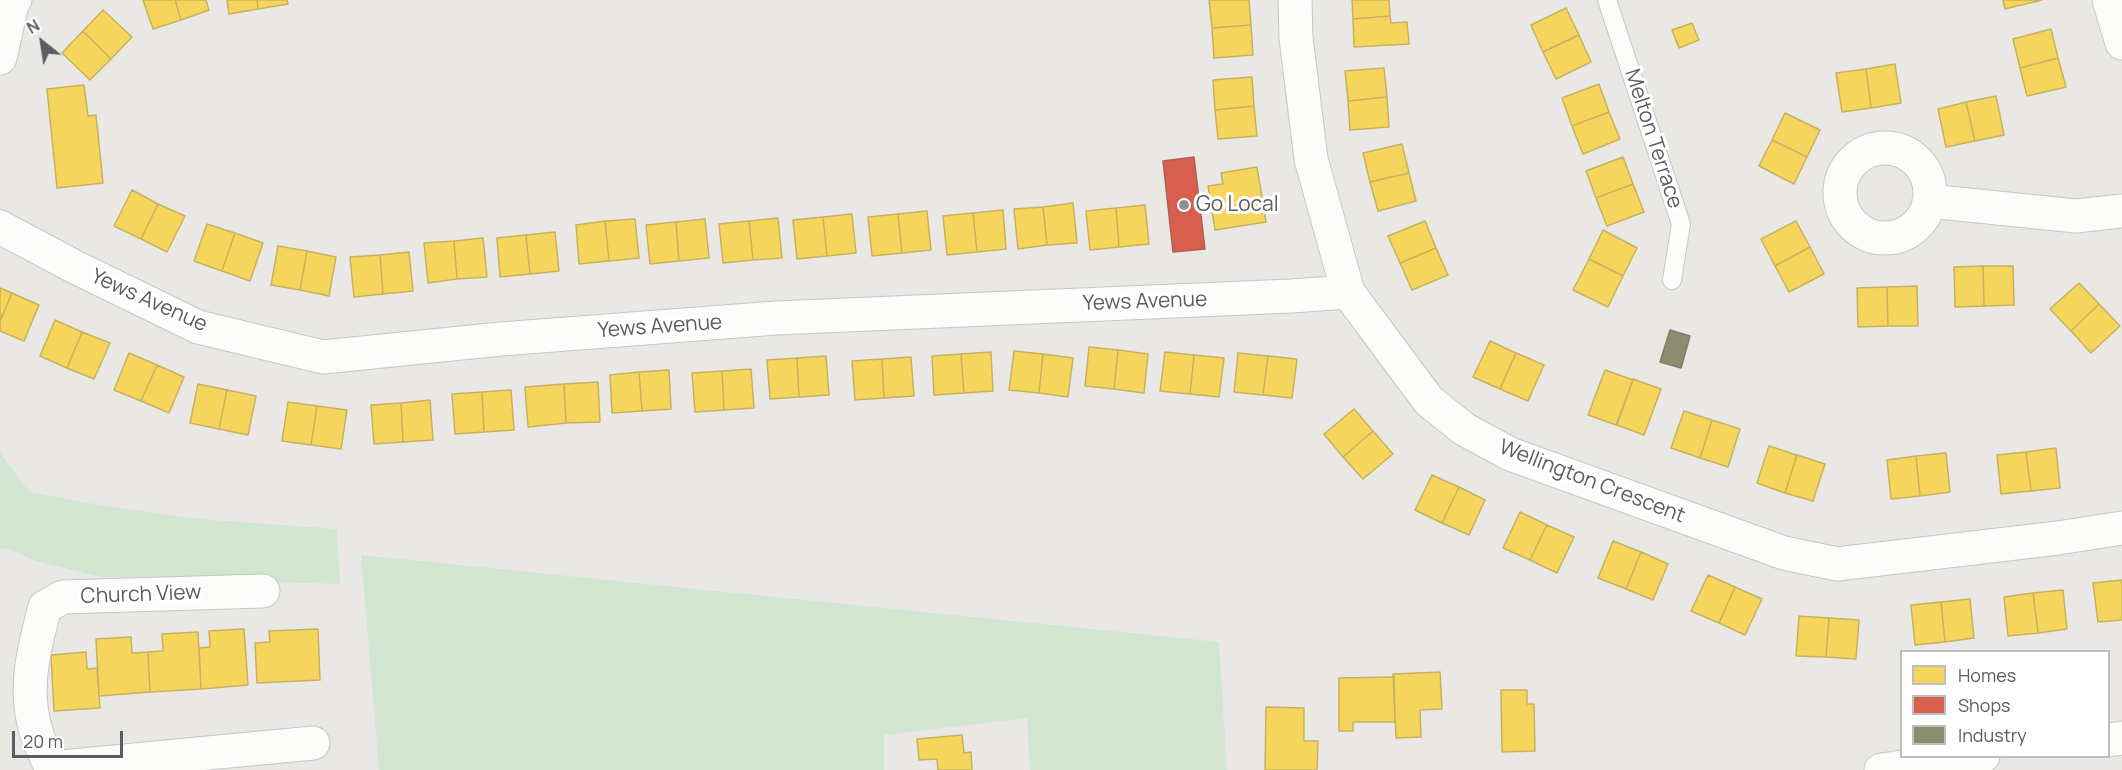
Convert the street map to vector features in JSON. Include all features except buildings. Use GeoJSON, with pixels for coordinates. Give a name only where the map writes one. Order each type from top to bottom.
{"type":"FeatureCollection","features":[{"type":"Feature","properties":{"kind":"street","name":"Wellington Crescent"},"geometry":{"type":"LineString","coordinates":[[1295,0],[1296,38],[1311,159],[1348,292],[1429,401],[1464,429],[1510,454],[1784,553],[1837,564],[2058,538],[2122,528]]}},
{"type":"Feature","properties":{"kind":"street"},"geometry":{"type":"LineString","coordinates":[[2109,0],[2122,43]]}},
{"type":"Feature","properties":{"kind":"street"},"geometry":{"type":"LineString","coordinates":[[0,58],[9,2]]}},
{"type":"Feature","properties":{"kind":"street"},"geometry":{"type":"LineString","coordinates":[[1929,201],[2076,216],[2122,212]]}},
{"type":"Feature","properties":{"kind":"street","name":"Yews Avenue"},"geometry":{"type":"LineString","coordinates":[[0,227],[75,267],[198,327],[323,357],[501,339],[776,318],[1279,297],[1348,292]]}},
{"type":"Feature","properties":{"kind":"street","name":"Church View"},"geometry":{"type":"LineString","coordinates":[[263,591],[63,597],[45,607],[32,656],[29,690],[35,731],[52,769],[313,743]]}},
{"type":"Feature","properties":{"kind":"street"},"geometry":{"type":"LineString","coordinates":[[1881,770],[1968,758]]}},
{"type":"Feature","properties":{"kind":"lane","name":"Melton Terrace"},"geometry":{"type":"LineString","coordinates":[[1607,0],[1681,224],[1672,280]]}},
{"type":"Feature","properties":{"kind":"green space"},"geometry":{"type":"Polygon","coordinates":[[[0,453],[29,492],[197,519],[337,529],[340,584],[101,577],[36,561],[6,548],[0,549],[0,453]]]}},
{"type":"Feature","properties":{"kind":"green space"},"geometry":{"type":"Polygon","coordinates":[[[361,555],[1219,642],[1227,770],[1030,770],[1027,718],[884,735],[884,770],[379,770],[361,555]]]}},
{"type":"Feature","properties":{"kind":"place","name":"Go Local"},"geometry":{"type":"Point","coordinates":[1184,205]}}]}
